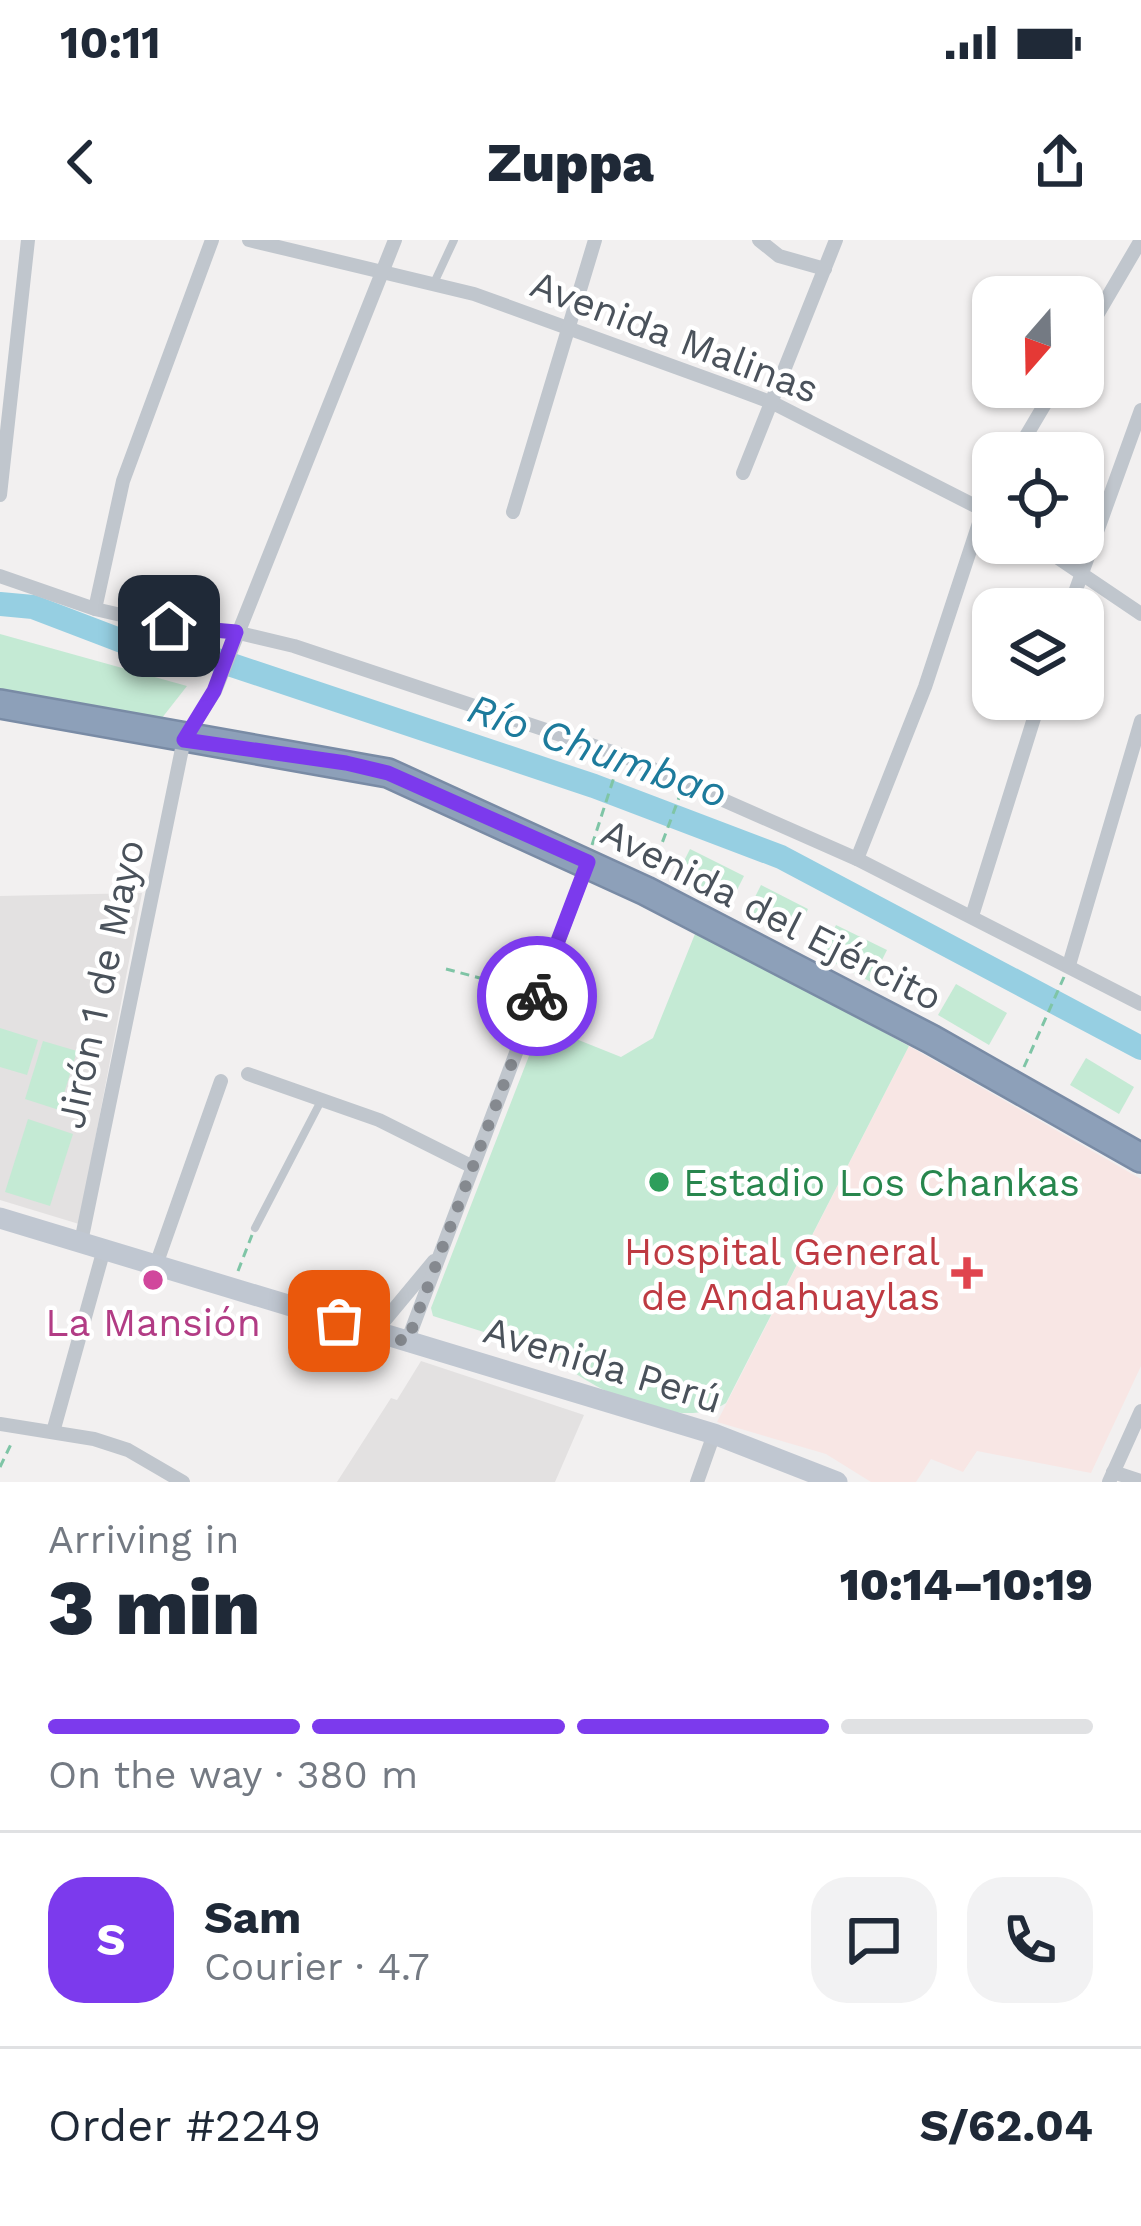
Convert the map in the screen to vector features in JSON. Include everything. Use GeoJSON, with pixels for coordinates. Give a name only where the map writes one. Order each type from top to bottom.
{"type":"FeatureCollection","features":[{"type":"Feature","properties":{"kind":"highway","name":"Avenida del Ejército"},"geometry":{"type":"LineString","coordinates":[[0,704],[388,773],[646,891],[1016,1085],[1141,1159]]}},
{"type":"Feature","properties":{"kind":"street"},"geometry":{"type":"LineString","coordinates":[[0,495],[28,240]]}},
{"type":"Feature","properties":{"kind":"street"},"geometry":{"type":"LineString","coordinates":[[95,609],[123,481],[212,240]]}},
{"type":"Feature","properties":{"kind":"street","name":"Avenida Malinas"},"geometry":{"type":"LineString","coordinates":[[248,240],[434,283],[570,328],[773,403],[972,504]]}},
{"type":"Feature","properties":{"kind":"street","name":"Jirón 1 de Mayo"},"geometry":{"type":"LineString","coordinates":[[81,1242],[184,740],[214,691],[394,240]]}},
{"type":"Feature","properties":{"kind":"street"},"geometry":{"type":"LineString","coordinates":[[513,512],[595,240]]}},
{"type":"Feature","properties":{"kind":"street"},"geometry":{"type":"LineString","coordinates":[[759,240],[779,256],[825,269]]}},
{"type":"Feature","properties":{"kind":"street"},"geometry":{"type":"LineString","coordinates":[[743,473],[836,240]]}},
{"type":"Feature","properties":{"kind":"street"},"geometry":{"type":"LineString","coordinates":[[1104,303],[1141,240]]}},
{"type":"Feature","properties":{"kind":"street"},"geometry":{"type":"LineString","coordinates":[[1075,588],[1141,410]]}},
{"type":"Feature","properties":{"kind":"street"},"geometry":{"type":"LineString","coordinates":[[857,859],[972,556]]}},
{"type":"Feature","properties":{"kind":"street"},"geometry":{"type":"LineString","coordinates":[[1067,564],[1141,614]]}},
{"type":"Feature","properties":{"kind":"street"},"geometry":{"type":"LineString","coordinates":[[0,576],[95,609],[169,626],[234,634],[434,690],[621,755],[857,859],[1141,1004]]}},
{"type":"Feature","properties":{"kind":"street"},"geometry":{"type":"LineString","coordinates":[[972,916],[1033,720]]}},
{"type":"Feature","properties":{"kind":"street"},"geometry":{"type":"LineString","coordinates":[[1069,964],[1141,721]]}},
{"type":"Feature","properties":{"kind":"street"},"geometry":{"type":"LineString","coordinates":[[407,1342],[588,862]]}},
{"type":"Feature","properties":{"kind":"street"},"geometry":{"type":"LineString","coordinates":[[248,1074],[379,1120],[473,1167]]}},
{"type":"Feature","properties":{"kind":"street"},"geometry":{"type":"LineString","coordinates":[[156,1265],[221,1081]]}},
{"type":"Feature","properties":{"kind":"street","name":"Avenida Perú"},"geometry":{"type":"LineString","coordinates":[[0,1218],[714,1434],[837,1482]]}},
{"type":"Feature","properties":{"kind":"street"},"geometry":{"type":"LineString","coordinates":[[53,1432],[104,1249]]}},
{"type":"Feature","properties":{"kind":"street"},"geometry":{"type":"LineString","coordinates":[[375,1332],[441,1252]]}},
{"type":"Feature","properties":{"kind":"street"},"geometry":{"type":"LineString","coordinates":[[1141,1411],[1111,1477],[1141,1481]]}},
{"type":"Feature","properties":{"kind":"street"},"geometry":{"type":"LineString","coordinates":[[0,1424],[128,1450],[183,1482]]}},
{"type":"Feature","properties":{"kind":"street"},"geometry":{"type":"LineString","coordinates":[[697,1482],[714,1434]]}},
{"type":"Feature","properties":{"kind":"lane"},"geometry":{"type":"LineString","coordinates":[[434,283],[454,240]]}},
{"type":"Feature","properties":{"kind":"lane"},"geometry":{"type":"LineString","coordinates":[[255,1228],[323,1098]]}},
{"type":"Feature","properties":{"kind":"path"},"geometry":{"type":"LineString","coordinates":[[588,862],[612,782]]}},
{"type":"Feature","properties":{"kind":"path"},"geometry":{"type":"LineString","coordinates":[[646,891],[674,806]]}},
{"type":"Feature","properties":{"kind":"path"},"geometry":{"type":"LineString","coordinates":[[446,969],[538,993]]}},
{"type":"Feature","properties":{"kind":"path"},"geometry":{"type":"LineString","coordinates":[[1016,1085],[1061,986]]}},
{"type":"Feature","properties":{"kind":"path"},"geometry":{"type":"LineString","coordinates":[[231,1288],[255,1228]]}},
{"type":"Feature","properties":{"kind":"path"},"geometry":{"type":"LineString","coordinates":[[0,1467],[19,1427]]}},
{"type":"Feature","properties":{"kind":"shaded area"},"geometry":{"type":"Polygon","coordinates":[[[142,893],[79,1224],[0,1200],[0,896],[142,893]]]}},
{"type":"Feature","properties":{"kind":"shaded area","name":"Hospital General de Andahuaylas"},"geometry":{"type":"Polygon","coordinates":[[[909,1046],[1141,1179],[1141,1366],[1091,1473],[977,1451],[963,1472],[931,1459],[916,1482],[871,1482],[826,1454],[717,1422],[909,1046]]]}},
{"type":"Feature","properties":{"kind":"shaded area"},"geometry":{"type":"Polygon","coordinates":[[[421,1361],[584,1415],[555,1482],[337,1482],[421,1361]]]}},
{"type":"Feature","properties":{"kind":"green space"},"geometry":{"type":"Polygon","coordinates":[[[0,634],[187,686],[158,723],[0,690],[0,634]]]}},
{"type":"Feature","properties":{"kind":"green space"},"geometry":{"type":"Polygon","coordinates":[[[690,849],[744,876],[728,908],[674,881],[690,849]]]}},
{"type":"Feature","properties":{"kind":"green space"},"geometry":{"type":"Polygon","coordinates":[[[761,885],[808,909],[793,939],[746,915],[761,885]]]}},
{"type":"Feature","properties":{"kind":"green space"},"geometry":{"type":"Polygon","coordinates":[[[836,925],[887,950],[871,982],[821,956],[836,925]]]}},
{"type":"Feature","properties":{"kind":"green space","name":"Estadio Los Chankas"},"geometry":{"type":"Polygon","coordinates":[[[697,929],[909,1046],[726,1403],[680,1413],[624,1399],[597,1386],[537,1339],[525,1345],[433,1316],[431,1308],[541,1025],[621,1057],[653,1038],[697,929]]]}},
{"type":"Feature","properties":{"kind":"green space"},"geometry":{"type":"Polygon","coordinates":[[[956,984],[1007,1013],[989,1045],[938,1015],[956,984]]]}},
{"type":"Feature","properties":{"kind":"green space"},"geometry":{"type":"Polygon","coordinates":[[[0,1028],[38,1040],[27,1075],[0,1067],[0,1028]]]}},
{"type":"Feature","properties":{"kind":"green space"},"geometry":{"type":"Polygon","coordinates":[[[43,1041],[77,1051],[59,1110],[25,1099],[43,1041]]]}},
{"type":"Feature","properties":{"kind":"green space"},"geometry":{"type":"Polygon","coordinates":[[[1086,1058],[1134,1087],[1119,1114],[1070,1085],[1086,1058]]]}},
{"type":"Feature","properties":{"kind":"green space"},"geometry":{"type":"Polygon","coordinates":[[[28,1119],[73,1134],[50,1206],[5,1192],[28,1119]]]}},
{"type":"Feature","properties":{"kind":"waterway","name":"Río Chumbao"},"geometry":{"type":"LineString","coordinates":[[0,604],[33,607],[143,649],[190,651],[594,786],[781,857],[1141,1048]]}},
{"type":"Feature","properties":{"kind":"way so far"},"geometry":{"type":"LineString","coordinates":[[339,1321],[407,1342],[537,996]]}},
{"type":"Feature","properties":{"kind":"place","name":"Estadio Los Chankas"},"geometry":{"type":"Point","coordinates":[659,1182]}},
{"type":"Feature","properties":{"kind":"place","name":"Hospital General de Andahuaylas"},"geometry":{"type":"Point","coordinates":[967,1273]}},
{"type":"Feature","properties":{"kind":"place","name":"La Mansión"},"geometry":{"type":"Point","coordinates":[153,1280]}},
{"type":"Feature","properties":{"kind":"route"},"geometry":{"type":"LineString","coordinates":[[169,626],[236,632],[214,691],[184,740],[388,773],[588,862],[537,996]]}}]}
